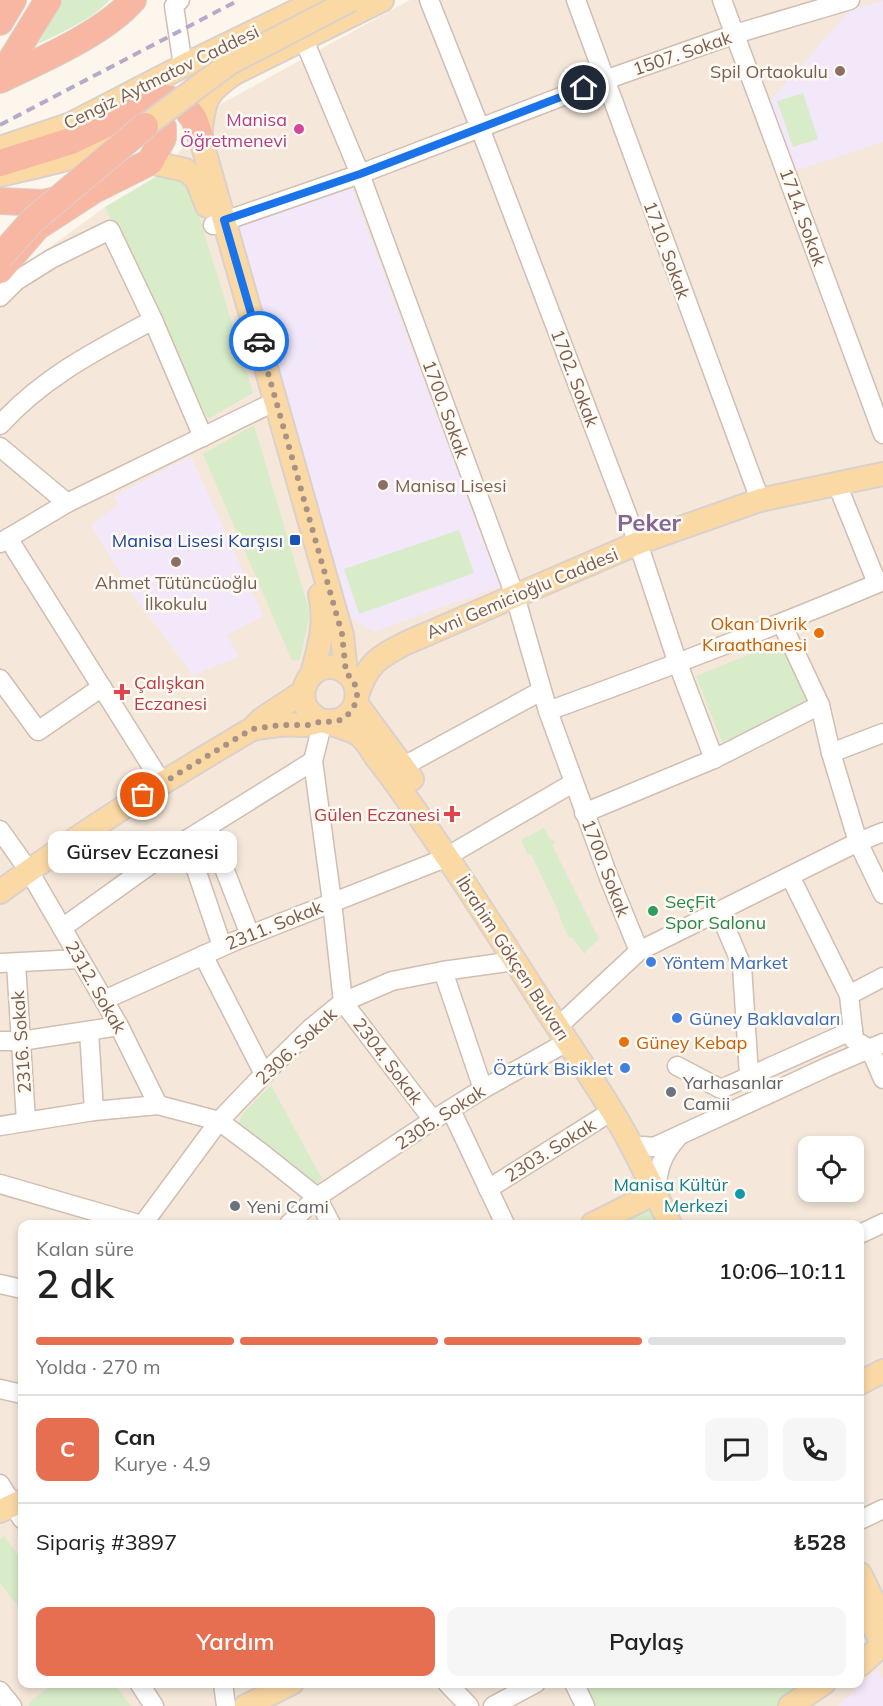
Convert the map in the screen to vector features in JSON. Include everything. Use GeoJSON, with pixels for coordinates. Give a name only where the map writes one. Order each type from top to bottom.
{"type":"FeatureCollection","features":[{"type":"Feature","properties":{"kind":"highway"},"geometry":{"type":"LineString","coordinates":[[0,22],[13,0]]}},
{"type":"Feature","properties":{"kind":"highway"},"geometry":{"type":"LineString","coordinates":[[0,79],[48,0]]}},
{"type":"Feature","properties":{"kind":"highway"},"geometry":{"type":"LineString","coordinates":[[0,79],[92,32],[121,12],[133,0]]}},
{"type":"Feature","properties":{"kind":"highway"},"geometry":{"type":"LineString","coordinates":[[0,163],[71,141],[150,100],[166,98],[182,103],[194,119],[200,136]]}},
{"type":"Feature","properties":{"kind":"highway"},"geometry":{"type":"LineString","coordinates":[[0,270],[37,227],[94,190],[150,162],[163,138],[162,128],[156,118],[150,113],[138,112],[117,119]]}},
{"type":"Feature","properties":{"kind":"highway"},"geometry":{"type":"LineString","coordinates":[[0,257],[32,221],[145,126]]}},
{"type":"Feature","properties":{"kind":"highway"},"geometry":{"type":"LineString","coordinates":[[0,201],[43,203],[94,190]]}},
{"type":"Feature","properties":{"kind":"main road","name":"Cengiz Aytmatov Caddesi"},"geometry":{"type":"LineString","coordinates":[[0,148],[71,124],[319,0]]}},
{"type":"Feature","properties":{"kind":"main road"},"geometry":{"type":"LineString","coordinates":[[0,175],[100,148],[145,126],[230,63],[351,0]]}},
{"type":"Feature","properties":{"kind":"main road"},"geometry":{"type":"LineString","coordinates":[[323,721],[310,713],[306,707],[308,683],[322,634],[323,609],[219,222],[200,136],[202,113],[209,95],[217,85],[236,73],[382,0]]}},
{"type":"Feature","properties":{"kind":"main road"},"geometry":{"type":"LineString","coordinates":[[150,162],[185,170],[196,178],[219,222],[342,634],[346,673]]}},
{"type":"Feature","properties":{"kind":"main road","name":"Avni Gemicioğlu Caddesi"},"geometry":{"type":"LineString","coordinates":[[357,699],[363,678],[382,655],[638,543],[760,500],[883,474]]}},
{"type":"Feature","properties":{"kind":"main road"},"geometry":{"type":"LineString","coordinates":[[0,892],[162,783],[252,729],[326,668],[340,669],[352,679],[356,687],[357,699],[347,716],[340,720],[252,729]]}},
{"type":"Feature","properties":{"kind":"main road","name":"İbrahim Gökçen Bulvarı"},"geometry":{"type":"LineString","coordinates":[[357,699],[404,766],[515,961],[643,1146],[669,1220]]}},
{"type":"Feature","properties":{"kind":"main road","name":"İbrahim Gökçen Bulvarı"},"geometry":{"type":"LineString","coordinates":[[323,721],[359,735],[453,854],[565,1032],[634,1150],[682,1220]]}},
{"type":"Feature","properties":{"kind":"main road"},"geometry":{"type":"LineString","coordinates":[[599,1220],[657,1183]]}},
{"type":"Feature","properties":{"kind":"main road"},"geometry":{"type":"LineString","coordinates":[[864,1381],[883,1371]]}},
{"type":"Feature","properties":{"kind":"main road"},"geometry":{"type":"LineString","coordinates":[[864,1582],[883,1620]]}},
{"type":"Feature","properties":{"kind":"main road"},"geometry":{"type":"LineString","coordinates":[[864,1607],[883,1645]]}},
{"type":"Feature","properties":{"kind":"main road"},"geometry":{"type":"LineString","coordinates":[[864,1657],[883,1645]]}},
{"type":"Feature","properties":{"kind":"main road"},"geometry":{"type":"LineString","coordinates":[[864,1662],[883,1645]]}},
{"type":"Feature","properties":{"kind":"main road"},"geometry":{"type":"LineString","coordinates":[[232,1706],[266,1688]]}},
{"type":"Feature","properties":{"kind":"main road"},"geometry":{"type":"LineString","coordinates":[[246,1706],[282,1688]]}},
{"type":"Feature","properties":{"kind":"main road"},"geometry":{"type":"LineString","coordinates":[[790,1706],[817,1688]]}},
{"type":"Feature","properties":{"kind":"main road"},"geometry":{"type":"LineString","coordinates":[[815,1706],[835,1688]]}},
{"type":"Feature","properties":{"kind":"street"},"geometry":{"type":"LineString","coordinates":[[180,0],[174,6],[183,66]]}},
{"type":"Feature","properties":{"kind":"street","name":"1702. Sokak"},"geometry":{"type":"LineString","coordinates":[[429,0],[638,543],[678,664],[714,759]]}},
{"type":"Feature","properties":{"kind":"street","name":"1710. Sokak"},"geometry":{"type":"LineString","coordinates":[[576,0],[760,500]]}},
{"type":"Feature","properties":{"kind":"street","name":"1714. Sokak"},"geometry":{"type":"LineString","coordinates":[[722,0],[883,434]]}},
{"type":"Feature","properties":{"kind":"street","name":"1507. Sokak"},"geometry":{"type":"LineString","coordinates":[[219,222],[360,174],[605,80],[735,34],[838,1]]}},
{"type":"Feature","properties":{"kind":"street","name":"1700. Sokak"},"geometry":{"type":"LineString","coordinates":[[304,40],[360,174],[515,596],[541,691],[573,783],[639,951]]}},
{"type":"Feature","properties":{"kind":"street"},"geometry":{"type":"LineString","coordinates":[[0,297],[16,281],[51,259],[110,230],[153,320],[203,436]]}},
{"type":"Feature","properties":{"kind":"street"},"geometry":{"type":"LineString","coordinates":[[0,425],[18,406],[61,371],[153,320]]}},
{"type":"Feature","properties":{"kind":"street"},"geometry":{"type":"LineString","coordinates":[[162,783],[102,687],[4,540],[67,503],[268,405]]}},
{"type":"Feature","properties":{"kind":"street"},"geometry":{"type":"LineString","coordinates":[[0,447],[67,503]]}},
{"type":"Feature","properties":{"kind":"street"},"geometry":{"type":"LineString","coordinates":[[548,711],[782,624],[880,582],[837,484]]}},
{"type":"Feature","properties":{"kind":"street"},"geometry":{"type":"LineString","coordinates":[[782,624],[820,705],[831,753],[858,842],[883,894]]}},
{"type":"Feature","properties":{"kind":"street"},"geometry":{"type":"LineString","coordinates":[[0,679],[38,731],[102,687]]}},
{"type":"Feature","properties":{"kind":"street"},"geometry":{"type":"LineString","coordinates":[[404,766],[541,691]]}},
{"type":"Feature","properties":{"kind":"street"},"geometry":{"type":"LineString","coordinates":[[584,813],[714,759],[820,705]]}},
{"type":"Feature","properties":{"kind":"street"},"geometry":{"type":"LineString","coordinates":[[62,928],[186,840],[313,761],[323,721]]}},
{"type":"Feature","properties":{"kind":"street"},"geometry":{"type":"LineString","coordinates":[[831,753],[883,733]]}},
{"type":"Feature","properties":{"kind":"street","name":"2306. Sokak"},"geometry":{"type":"LineString","coordinates":[[146,1220],[219,1121],[311,1028],[343,1002],[313,761]]}},
{"type":"Feature","properties":{"kind":"street","name":"2311. Sokak"},"geometry":{"type":"LineString","coordinates":[[104,1000],[250,934],[453,854],[573,783]]}},
{"type":"Feature","properties":{"kind":"street"},"geometry":{"type":"LineString","coordinates":[[208,827],[250,934]]}},
{"type":"Feature","properties":{"kind":"street","name":"2312. Sokak"},"geometry":{"type":"LineString","coordinates":[[0,830],[29,871],[119,1026],[158,1105]]}},
{"type":"Feature","properties":{"kind":"street","name":"2305. Sokak"},"geometry":{"type":"LineString","coordinates":[[294,1220],[317,1197],[483,1089],[565,1032],[639,951],[858,842],[883,832]]}},
{"type":"Feature","properties":{"kind":"street"},"geometry":{"type":"LineString","coordinates":[[186,840],[222,946]]}},
{"type":"Feature","properties":{"kind":"street"},"geometry":{"type":"LineString","coordinates":[[790,876],[849,996],[854,1040],[876,1046]]}},
{"type":"Feature","properties":{"kind":"street"},"geometry":{"type":"LineString","coordinates":[[719,912],[742,966],[749,1075]]}},
{"type":"Feature","properties":{"kind":"street"},"geometry":{"type":"LineString","coordinates":[[203,955],[264,1074]]}},
{"type":"Feature","properties":{"kind":"street"},"geometry":{"type":"LineString","coordinates":[[8,963],[80,959]]}},
{"type":"Feature","properties":{"kind":"street"},"geometry":{"type":"LineString","coordinates":[[343,1002],[392,981],[515,961]]}},
{"type":"Feature","properties":{"kind":"street","name":"2316. Sokak"},"geometry":{"type":"LineString","coordinates":[[8,963],[21,1041],[26,1121]]}},
{"type":"Feature","properties":{"kind":"street"},"geometry":{"type":"LineString","coordinates":[[443,971],[483,1089]]}},
{"type":"Feature","properties":{"kind":"street"},"geometry":{"type":"LineString","coordinates":[[849,996],[883,977]]}},
{"type":"Feature","properties":{"kind":"street","name":"2304. Sokak"},"geometry":{"type":"LineString","coordinates":[[343,1002],[433,1120]]}},
{"type":"Feature","properties":{"kind":"street"},"geometry":{"type":"LineString","coordinates":[[0,1041],[21,1041],[119,1026]]}},
{"type":"Feature","properties":{"kind":"street"},"geometry":{"type":"LineString","coordinates":[[677,1066],[722,1089],[853,1030]]}},
{"type":"Feature","properties":{"kind":"street"},"geometry":{"type":"LineString","coordinates":[[89,1031],[94,1111]]}},
{"type":"Feature","properties":{"kind":"street"},"geometry":{"type":"LineString","coordinates":[[876,1046],[883,1079]]}},
{"type":"Feature","properties":{"kind":"street"},"geometry":{"type":"LineString","coordinates":[[643,1146],[654,1147],[680,1136],[876,1046]]}},
{"type":"Feature","properties":{"kind":"street"},"geometry":{"type":"LineString","coordinates":[[0,1126],[94,1111],[158,1105],[219,1121],[317,1197],[329,1220]]}},
{"type":"Feature","properties":{"kind":"street"},"geometry":{"type":"LineString","coordinates":[[451,1110],[503,1220]]}},
{"type":"Feature","properties":{"kind":"street","name":"2303. Sokak"},"geometry":{"type":"LineString","coordinates":[[488,1189],[612,1111]]}},
{"type":"Feature","properties":{"kind":"street"},"geometry":{"type":"LineString","coordinates":[[657,1183],[666,1151],[680,1136]]}},
{"type":"Feature","properties":{"kind":"street"},"geometry":{"type":"LineString","coordinates":[[0,1184],[124,1220]]}},
{"type":"Feature","properties":{"kind":"street"},"geometry":{"type":"LineString","coordinates":[[864,1232],[883,1223]]}},
{"type":"Feature","properties":{"kind":"street"},"geometry":{"type":"LineString","coordinates":[[0,1284],[18,1288]]}},
{"type":"Feature","properties":{"kind":"street"},"geometry":{"type":"LineString","coordinates":[[0,1389],[18,1393]]}},
{"type":"Feature","properties":{"kind":"street"},"geometry":{"type":"LineString","coordinates":[[0,1484],[15,1509]]}},
{"type":"Feature","properties":{"kind":"street"},"geometry":{"type":"LineString","coordinates":[[864,1518],[883,1509]]}},
{"type":"Feature","properties":{"kind":"street"},"geometry":{"type":"LineString","coordinates":[[142,1688],[154,1706]]}},
{"type":"Feature","properties":{"kind":"street"},"geometry":{"type":"LineString","coordinates":[[224,1688],[226,1706]]}},
{"type":"Feature","properties":{"kind":"street"},"geometry":{"type":"LineString","coordinates":[[452,1688],[469,1706]]}},
{"type":"Feature","properties":{"kind":"street"},"geometry":{"type":"LineString","coordinates":[[493,1706],[527,1688]]}},
{"type":"Feature","properties":{"kind":"street"},"geometry":{"type":"LineString","coordinates":[[576,1688],[585,1706]]}},
{"type":"Feature","properties":{"kind":"street"},"geometry":{"type":"LineString","coordinates":[[0,1691],[12,1706]]}},
{"type":"Feature","properties":{"kind":"shaded area"},"geometry":{"type":"Polygon","coordinates":[[[410,0],[883,0],[883,1706],[0,1706],[0,291],[16,272],[105,207],[159,175],[221,104],[410,0]]]}},
{"type":"Feature","properties":{"kind":"shaded area","name":"Spil Ortaokulu"},"geometry":{"type":"Polygon","coordinates":[[[883,1],[883,142],[794,171],[770,101],[850,10],[883,1]]]}},
{"type":"Feature","properties":{"kind":"shaded area","name":"Manisa Lisesi"},"geometry":{"type":"Polygon","coordinates":[[[351,185],[500,586],[374,632],[355,621],[334,594],[229,225],[351,185]]]}},
{"type":"Feature","properties":{"kind":"shaded area","name":"Ahmet Tütüncüoğlu İlkokulu"},"geometry":{"type":"Polygon","coordinates":[[[191,456],[263,616],[227,635],[238,657],[193,675],[135,598],[91,525],[119,504],[114,496],[191,456]]]}},
{"type":"Feature","properties":{"kind":"shaded area"},"geometry":{"type":"Polygon","coordinates":[[[878,1669],[883,1679],[883,1706],[838,1706],[857,1688],[864,1688],[864,1682],[878,1669]]]}},
{"type":"Feature","properties":{"kind":"green space"},"geometry":{"type":"Polygon","coordinates":[[[63,0],[110,0],[85,20],[38,44],[63,0]]]}},
{"type":"Feature","properties":{"kind":"green space"},"geometry":{"type":"Polygon","coordinates":[[[803,93],[818,139],[793,147],[777,101],[803,93]]]}},
{"type":"Feature","properties":{"kind":"green space"},"geometry":{"type":"Polygon","coordinates":[[[159,175],[185,176],[191,189],[253,393],[208,419],[105,207],[159,175]]]}},
{"type":"Feature","properties":{"kind":"green space"},"geometry":{"type":"Polygon","coordinates":[[[254,425],[310,613],[300,660],[292,661],[203,454],[254,425]]]}},
{"type":"Feature","properties":{"kind":"green space"},"geometry":{"type":"Polygon","coordinates":[[[459,530],[474,573],[359,614],[344,569],[459,530]]]}},
{"type":"Feature","properties":{"kind":"green space"},"geometry":{"type":"Polygon","coordinates":[[[785,640],[811,706],[722,742],[696,676],[785,640]]]}},
{"type":"Feature","properties":{"kind":"green space"},"geometry":{"type":"Polygon","coordinates":[[[544,828],[555,843],[552,845],[599,939],[584,954],[572,937],[569,938],[531,854],[528,855],[521,840],[544,828]]]}},
{"type":"Feature","properties":{"kind":"green space"},"geometry":{"type":"Polygon","coordinates":[[[271,1085],[322,1179],[318,1183],[310,1182],[238,1126],[242,1114],[271,1085]]]}},
{"type":"Feature","properties":{"kind":"green space"},"geometry":{"type":"Polygon","coordinates":[[[652,1203],[657,1210],[656,1220],[617,1220],[652,1203]]]}},
{"type":"Feature","properties":{"kind":"green space"},"geometry":{"type":"Polygon","coordinates":[[[4,1536],[18,1555],[18,1606],[0,1583],[0,1539],[4,1536]]]}},
{"type":"Feature","properties":{"kind":"green space"},"geometry":{"type":"Polygon","coordinates":[[[48,1688],[118,1688],[131,1706],[29,1706],[30,1702],[48,1688]]]}},
{"type":"Feature","properties":{"kind":"green space"},"geometry":{"type":"Polygon","coordinates":[[[576,1688],[803,1688],[777,1706],[585,1706],[576,1688]]]}},
{"type":"Feature","properties":{"kind":"railway"},"geometry":{"type":"LineString","coordinates":[[0,125],[239,0]]}},
{"type":"Feature","properties":{"kind":"way so far"},"geometry":{"type":"LineString","coordinates":[[143,795],[252,729],[332,722],[347,716],[356,703],[356,687],[346,673],[342,634],[259,341]]}},
{"type":"Feature","properties":{"kind":"place","name":"Spil Ortaokulu"},"geometry":{"type":"Point","coordinates":[840,71]}},
{"type":"Feature","properties":{"kind":"place","name":"Manisa Öğretmenevi"},"geometry":{"type":"Point","coordinates":[299,129]}},
{"type":"Feature","properties":{"kind":"place","name":"Manisa Lisesi"},"geometry":{"type":"Point","coordinates":[383,485]}},
{"type":"Feature","properties":{"kind":"place","name":"Manisa Lisesi Karşısı"},"geometry":{"type":"Point","coordinates":[295,540]}},
{"type":"Feature","properties":{"kind":"place","name":"Ahmet Tütüncüoğlu İlkokulu"},"geometry":{"type":"Point","coordinates":[176,562]}},
{"type":"Feature","properties":{"kind":"place","name":"Okan Divrik Kıraathanesi"},"geometry":{"type":"Point","coordinates":[819,633]}},
{"type":"Feature","properties":{"kind":"place","name":"Çalışkan Eczanesi"},"geometry":{"type":"Point","coordinates":[122,692]}},
{"type":"Feature","properties":{"kind":"place","name":"Gürsev Eczanesi"},"geometry":{"type":"Point","coordinates":[143,795]}},
{"type":"Feature","properties":{"kind":"place","name":"Gülen Eczanesi"},"geometry":{"type":"Point","coordinates":[452,814]}},
{"type":"Feature","properties":{"kind":"place","name":"SeçFit Spor Salonu"},"geometry":{"type":"Point","coordinates":[653,911]}},
{"type":"Feature","properties":{"kind":"place","name":"Yöntem Market"},"geometry":{"type":"Point","coordinates":[651,962]}},
{"type":"Feature","properties":{"kind":"place","name":"Güney Baklavaları"},"geometry":{"type":"Point","coordinates":[677,1018]}},
{"type":"Feature","properties":{"kind":"place","name":"Güney Kebap"},"geometry":{"type":"Point","coordinates":[624,1042]}},
{"type":"Feature","properties":{"kind":"place","name":"Öztürk Bisiklet"},"geometry":{"type":"Point","coordinates":[625,1068]}},
{"type":"Feature","properties":{"kind":"place","name":"Yarhasanlar Camii"},"geometry":{"type":"Point","coordinates":[671,1092]}},
{"type":"Feature","properties":{"kind":"place","name":"Manisa Kültür Merkezi"},"geometry":{"type":"Point","coordinates":[740,1194]}},
{"type":"Feature","properties":{"kind":"place","name":"Yeni Cami"},"geometry":{"type":"Point","coordinates":[235,1206]}},
{"type":"Feature","properties":{"kind":"district","name":"Peker"},"geometry":{"type":"Point","coordinates":[649,522]}},
{"type":"Feature","properties":{"kind":"route"},"geometry":{"type":"LineString","coordinates":[[259,341],[224,220],[360,174],[584,88]]}}]}
